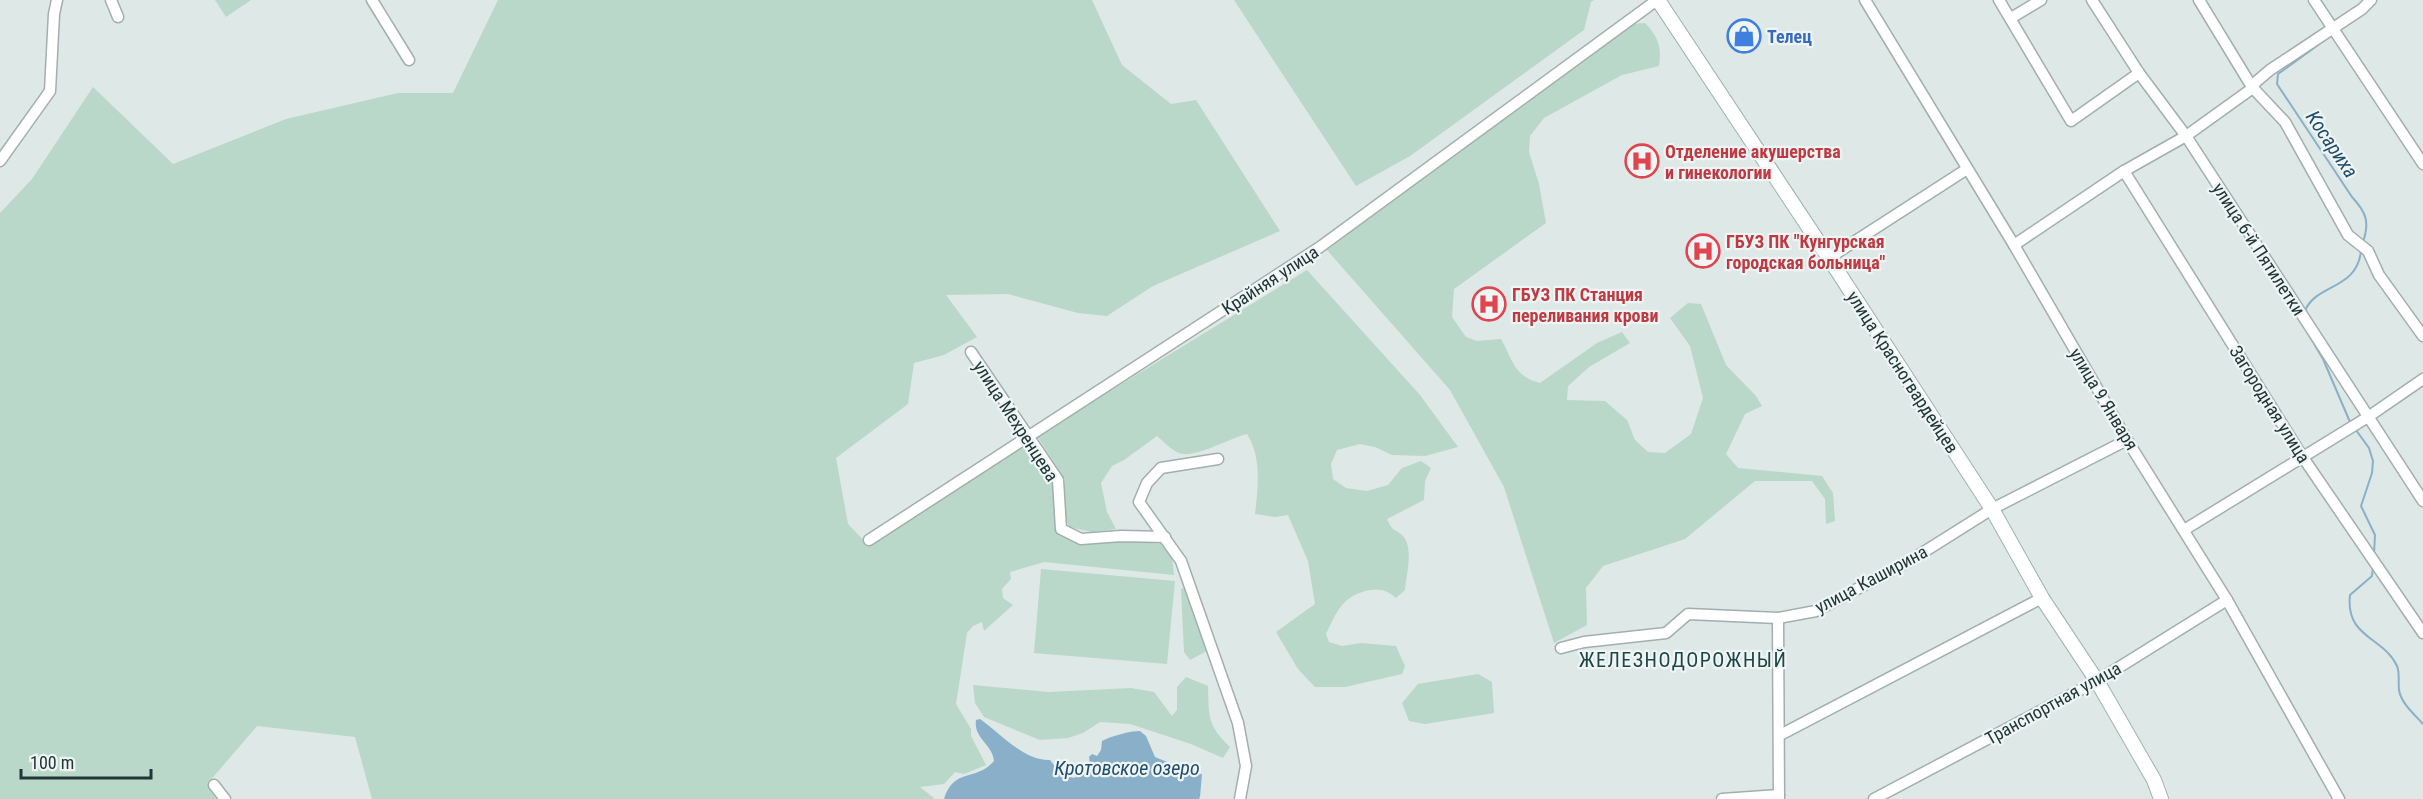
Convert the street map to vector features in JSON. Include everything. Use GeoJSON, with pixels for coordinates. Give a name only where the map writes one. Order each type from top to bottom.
{"type":"FeatureCollection","features":[{"type":"Feature","properties":{"kind":"street"},"geometry":{"type":"LineString","coordinates":[[0,161],[50,91],[54,14],[57,0]]}},
{"type":"Feature","properties":{"kind":"street"},"geometry":{"type":"LineString","coordinates":[[111,0],[118,17]]}},
{"type":"Feature","properties":{"kind":"street"},"geometry":{"type":"LineString","coordinates":[[372,0],[409,60]]}},
{"type":"Feature","properties":{"kind":"street","name":"улица Красногвардейцев"},"geometry":{"type":"LineString","coordinates":[[1658,0],[1992,509],[2042,598],[2097,681],[2154,780],[2161,799]]}},
{"type":"Feature","properties":{"kind":"street","name":"Крайняя улица"},"geometry":{"type":"LineString","coordinates":[[869,540],[1320,247],[1658,0]]}},
{"type":"Feature","properties":{"kind":"street","name":"улица 9 Января"},"geometry":{"type":"LineString","coordinates":[[1865,0],[2014,245],[2127,440],[2227,600],[2339,799]]}},
{"type":"Feature","properties":{"kind":"street"},"geometry":{"type":"LineString","coordinates":[[1999,0],[2071,121],[2139,73]]}},
{"type":"Feature","properties":{"kind":"street"},"geometry":{"type":"LineString","coordinates":[[2011,18],[2041,0]]}},
{"type":"Feature","properties":{"kind":"street","name":"улица 6-й Пятилетки"},"geometry":{"type":"LineString","coordinates":[[2092,0],[2139,73],[2186,136],[2423,501]]}},
{"type":"Feature","properties":{"kind":"street"},"geometry":{"type":"LineString","coordinates":[[2199,0],[2252,87],[2285,122],[2348,235],[2371,255],[2379,275],[2423,336]]}},
{"type":"Feature","properties":{"kind":"street"},"geometry":{"type":"LineString","coordinates":[[2314,0],[2423,164]]}},
{"type":"Feature","properties":{"kind":"street"},"geometry":{"type":"LineString","coordinates":[[2014,245],[2124,171],[2186,136],[2252,87],[2270,70],[2371,0]]}},
{"type":"Feature","properties":{"kind":"street"},"geometry":{"type":"LineString","coordinates":[[1829,258],[1967,170]]}},
{"type":"Feature","properties":{"kind":"street","name":"Загородная улица"},"geometry":{"type":"LineString","coordinates":[[2124,171],[2302,456],[2423,633]]}},
{"type":"Feature","properties":{"kind":"street","name":"улица Мехренцева"},"geometry":{"type":"LineString","coordinates":[[971,352],[1030,435],[1058,480],[1061,529],[1081,539],[1121,536],[1165,537]]}},
{"type":"Feature","properties":{"kind":"street"},"geometry":{"type":"LineString","coordinates":[[2184,530],[2368,417],[2423,379]]}},
{"type":"Feature","properties":{"kind":"street","name":"улица Каширина"},"geometry":{"type":"LineString","coordinates":[[1561,648],[1584,642],[1666,633],[1688,614],[1778,618],[1816,611],[1911,560],[1992,509],[2127,440]]}},
{"type":"Feature","properties":{"kind":"street"},"geometry":{"type":"LineString","coordinates":[[1218,459],[1161,468],[1147,483],[1139,502],[1181,561],[1238,723],[1246,766],[1240,799]]}},
{"type":"Feature","properties":{"kind":"street"},"geometry":{"type":"LineString","coordinates":[[1780,735],[2042,598]]}},
{"type":"Feature","properties":{"kind":"street","name":"Транспортная улица"},"geometry":{"type":"LineString","coordinates":[[1874,799],[2097,681],[2227,600]]}},
{"type":"Feature","properties":{"kind":"street"},"geometry":{"type":"LineString","coordinates":[[1722,799],[1779,797],[1778,618]]}},
{"type":"Feature","properties":{"kind":"street"},"geometry":{"type":"LineString","coordinates":[[214,785],[225,799]]}},
{"type":"Feature","properties":{"kind":"green space"},"geometry":{"type":"Polygon","coordinates":[[[215,0],[251,0],[226,17],[215,0]]]}},
{"type":"Feature","properties":{"kind":"green space"},"geometry":{"type":"Polygon","coordinates":[[[498,0],[1092,0],[1122,65],[1171,104],[1196,100],[1280,231],[1153,286],[1107,316],[1078,313],[1008,294],[946,295],[977,337],[944,355],[914,363],[908,404],[836,458],[848,524],[869,546],[1026,442],[1054,482],[1055,517],[1080,543],[1130,541],[1162,544],[1172,557],[1174,575],[1044,562],[1010,572],[1011,579],[1002,589],[1003,598],[1013,605],[984,631],[982,622],[973,626],[967,633],[956,704],[971,729],[971,736],[986,765],[964,774],[955,772],[944,784],[920,787],[935,799],[372,799],[355,737],[257,726],[208,783],[216,799],[0,799],[0,213],[32,179],[93,87],[173,164],[286,119],[398,93],[453,93],[498,0]]]}},
{"type":"Feature","properties":{"kind":"green space"},"geometry":{"type":"Polygon","coordinates":[[[1234,0],[1594,0],[1591,2],[1584,30],[1410,156],[1356,186],[1234,0]]]}},
{"type":"Feature","properties":{"kind":"green space"},"geometry":{"type":"Polygon","coordinates":[[[1645,23],[1658,43],[1659,66],[1622,75],[1544,118],[1530,136],[1529,152],[1539,184],[1546,223],[1454,289],[1452,317],[1466,337],[1477,341],[1501,339],[1519,372],[1540,383],[1597,343],[1622,332],[1630,343],[1589,367],[1568,386],[1567,400],[1605,401],[1627,420],[1635,440],[1648,452],[1665,453],[1691,434],[1703,398],[1690,346],[1670,318],[1688,303],[1701,304],[1726,365],[1756,396],[1762,406],[1745,414],[1726,454],[1738,468],[1822,476],[1833,493],[1835,521],[1826,524],[1825,499],[1812,481],[1755,481],[1685,539],[1603,566],[1586,588],[1587,625],[1554,643],[1504,487],[1450,390],[1327,250],[1632,24],[1645,23]]]}},
{"type":"Feature","properties":{"kind":"green space"},"geometry":{"type":"Polygon","coordinates":[[[1307,270],[1420,395],[1458,447],[1425,456],[1392,455],[1375,447],[1360,444],[1337,450],[1331,464],[1333,479],[1346,488],[1367,491],[1388,485],[1402,468],[1421,461],[1431,468],[1425,481],[1424,500],[1387,519],[1403,536],[1408,548],[1409,562],[1405,590],[1396,598],[1377,589],[1353,596],[1342,605],[1326,634],[1329,642],[1342,646],[1361,643],[1396,646],[1405,666],[1402,674],[1345,687],[1315,687],[1298,669],[1276,632],[1315,604],[1308,561],[1288,515],[1275,517],[1255,514],[1257,463],[1247,434],[1203,451],[1186,454],[1173,450],[1157,436],[1112,466],[1101,483],[1107,512],[1116,529],[1092,532],[1069,527],[1064,514],[1065,479],[1037,436],[1307,270]]]}},
{"type":"Feature","properties":{"kind":"green space"},"geometry":{"type":"Polygon","coordinates":[[[1041,569],[1175,581],[1167,664],[1034,653],[1041,569]]]}},
{"type":"Feature","properties":{"kind":"green space"},"geometry":{"type":"Polygon","coordinates":[[[1187,587],[1207,651],[1190,660],[1184,652],[1181,589],[1187,587]]]}},
{"type":"Feature","properties":{"kind":"green space"},"geometry":{"type":"Polygon","coordinates":[[[1478,674],[1492,682],[1494,713],[1425,724],[1409,721],[1402,703],[1418,684],[1478,674]]]}},
{"type":"Feature","properties":{"kind":"green space"},"geometry":{"type":"Polygon","coordinates":[[[1186,677],[1208,686],[1213,726],[1230,747],[1223,758],[1191,744],[1130,724],[1100,722],[1083,733],[1068,738],[1040,740],[984,717],[975,703],[973,685],[1049,692],[1131,688],[1154,692],[1172,716],[1177,710],[1177,687],[1186,677]]]}},
{"type":"Feature","properties":{"kind":"water","name":"Кротовское озеро"},"geometry":{"type":"Polygon","coordinates":[[[980,719],[1022,751],[1040,759],[1050,760],[1061,774],[1074,778],[1082,774],[1090,764],[1089,757],[1092,754],[1097,756],[1101,750],[1102,741],[1121,734],[1140,731],[1146,736],[1155,757],[1172,764],[1188,775],[1202,774],[1200,797],[1199,799],[944,799],[948,789],[959,778],[980,771],[994,761],[993,755],[977,732],[976,720],[980,719]]]}},
{"type":"Feature","properties":{"kind":"waterway","name":"Косариха"},"geometry":{"type":"LineString","coordinates":[[2325,40],[2278,74],[2277,84],[2361,208],[2366,223],[2363,242]]}},
{"type":"Feature","properties":{"kind":"waterway","name":"Косариха"},"geometry":{"type":"LineString","coordinates":[[2305,311],[2310,302],[2352,273],[2358,263],[2361,250]]}},
{"type":"Feature","properties":{"kind":"waterway","name":"Косариха"},"geometry":{"type":"LineString","coordinates":[[2306,330],[2323,359],[2350,422]]}},
{"type":"Feature","properties":{"kind":"waterway","name":"Косариха"},"geometry":{"type":"LineString","coordinates":[[2356,430],[2369,448],[2373,461],[2372,473],[2361,506],[2375,535],[2374,554]]}},
{"type":"Feature","properties":{"kind":"waterway","name":"Косариха"},"geometry":{"type":"LineString","coordinates":[[2373,566],[2372,576],[2350,595],[2353,620],[2359,629],[2391,656],[2398,669],[2402,699],[2423,724]]}},
{"type":"Feature","properties":{"kind":"place","name":"Телец"},"geometry":{"type":"Point","coordinates":[1744,36]}},
{"type":"Feature","properties":{"kind":"place","name":"Отделение акушерства и гинекологии"},"geometry":{"type":"Point","coordinates":[1642,161]}},
{"type":"Feature","properties":{"kind":"place","name":"ГБУЗ ПК \"Кунгурская городская больница\""},"geometry":{"type":"Point","coordinates":[1703,251]}},
{"type":"Feature","properties":{"kind":"place","name":"ГБУЗ ПК Станция переливания крови"},"geometry":{"type":"Point","coordinates":[1489,304]}},
{"type":"Feature","properties":{"kind":"district","name":"ЖЕЛЕЗНОДОРОЖНЫЙ"},"geometry":{"type":"Point","coordinates":[1683,660]}}]}
